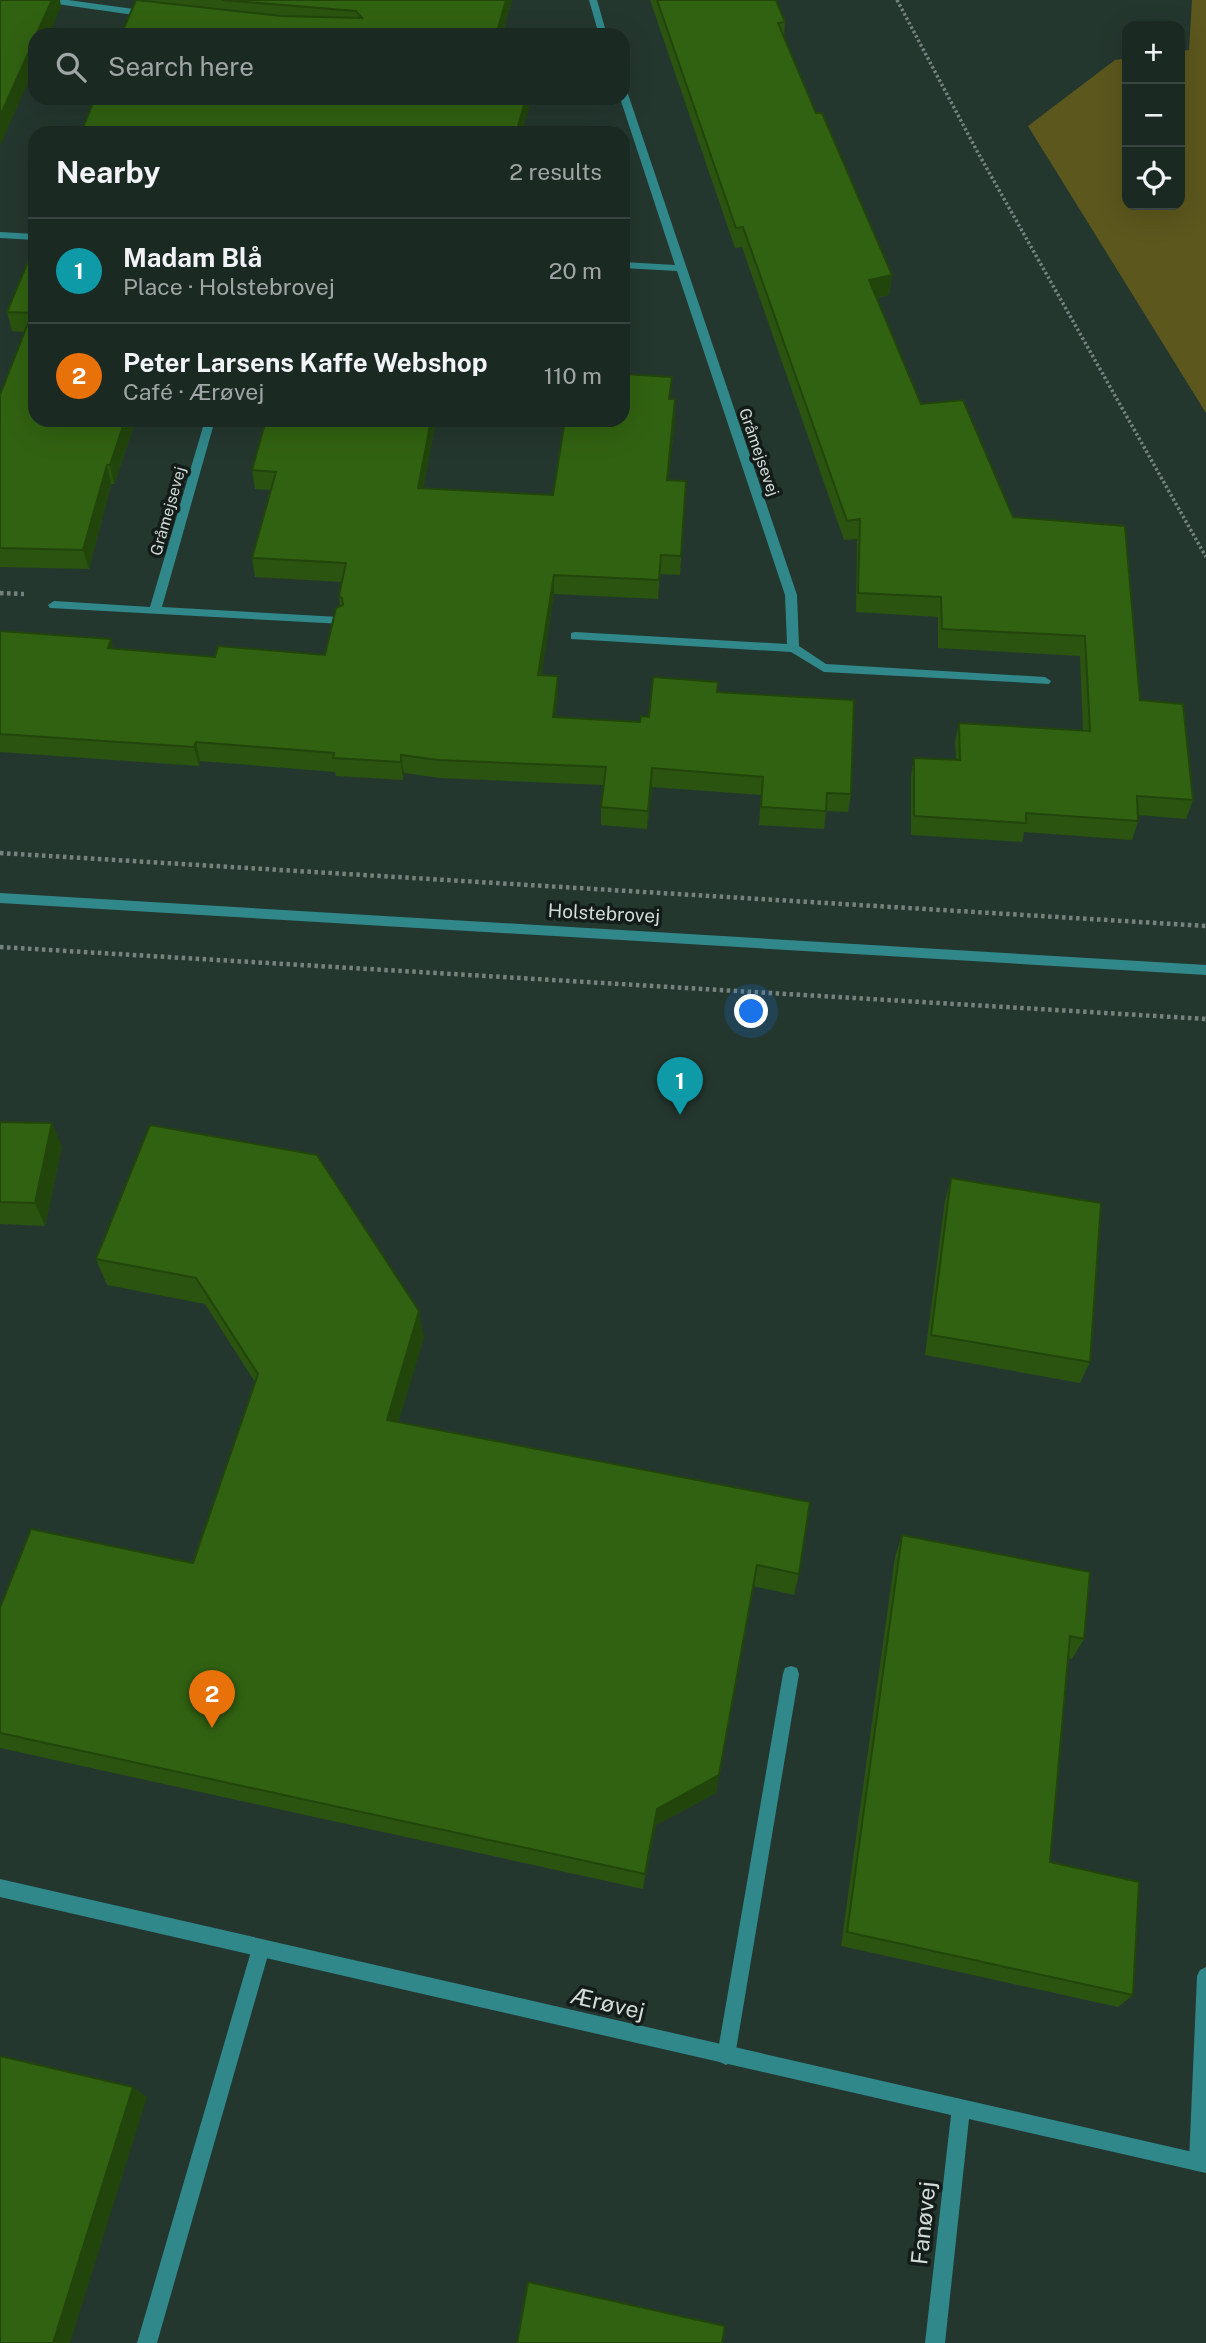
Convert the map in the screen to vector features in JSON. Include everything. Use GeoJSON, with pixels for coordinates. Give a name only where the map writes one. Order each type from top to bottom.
{"type":"FeatureCollection","features":[{"type":"Feature","properties":{"kind":"street"},"geometry":{"type":"LineString","coordinates":[[50,0],[163,16]]}},
{"type":"Feature","properties":{"kind":"street"},"geometry":{"type":"LineString","coordinates":[[593,0],[601,28]]}},
{"type":"Feature","properties":{"kind":"street","name":"Gråmejsevej"},"geometry":{"type":"LineString","coordinates":[[627,105],[791,595],[793,648]]}},
{"type":"Feature","properties":{"kind":"street"},"geometry":{"type":"LineString","coordinates":[[0,235],[28,237]]}},
{"type":"Feature","properties":{"kind":"street"},"geometry":{"type":"LineString","coordinates":[[630,265],[681,268]]}},
{"type":"Feature","properties":{"kind":"street","name":"Gråmejsevej"},"geometry":{"type":"LineString","coordinates":[[155,610],[208,427]]}},
{"type":"Feature","properties":{"kind":"street"},"geometry":{"type":"LineString","coordinates":[[54,606],[339,621]]}},
{"type":"Feature","properties":{"kind":"street"},"geometry":{"type":"LineString","coordinates":[[575,636],[793,648],[824,668],[1045,681]]}},
{"type":"Feature","properties":{"kind":"street","name":"Holstebrovej"},"geometry":{"type":"LineString","coordinates":[[0,898],[1206,970]]}},
{"type":"Feature","properties":{"kind":"street"},"geometry":{"type":"LineString","coordinates":[[726,2056],[791,1674]]}},
{"type":"Feature","properties":{"kind":"street","name":"Ærøvej"},"geometry":{"type":"LineString","coordinates":[[0,1888],[1202,2163]]}},
{"type":"Feature","properties":{"kind":"street"},"geometry":{"type":"LineString","coordinates":[[147,2343],[261,1948]]}},
{"type":"Feature","properties":{"kind":"street"},"geometry":{"type":"LineString","coordinates":[[1202,2163],[1206,1976]]}},
{"type":"Feature","properties":{"kind":"street","name":"Fanøvej"},"geometry":{"type":"LineString","coordinates":[[934,2343],[961,2109]]}},
{"type":"Feature","properties":{"kind":"path"},"geometry":{"type":"LineString","coordinates":[[897,0],[984,163],[1206,557]]}},
{"type":"Feature","properties":{"kind":"path"},"geometry":{"type":"LineString","coordinates":[[0,853],[1206,926]]}},
{"type":"Feature","properties":{"kind":"path"},"geometry":{"type":"LineString","coordinates":[[0,947],[1206,1019]]}},
{"type":"Feature","properties":{"kind":"shaded area"},"geometry":{"type":"Polygon","coordinates":[[[1192,0],[1206,0],[1206,413],[1028,126],[1115,60],[1122,59],[1122,210],[1185,210],[1185,50],[1189,50],[1192,0]]]}},
{"type":"Feature","properties":{"kind":"building"},"geometry":{"type":"Polygon","coordinates":[[[0,0],[52,0],[39,28],[28,28],[28,54],[0,116],[0,0]]]}},
{"type":"Feature","properties":{"kind":"building"},"geometry":{"type":"Polygon","coordinates":[[[136,0],[281,16],[362,18],[356,11],[222,0],[506,0],[498,28],[124,28],[136,0]]]}},
{"type":"Feature","properties":{"kind":"building"},"geometry":{"type":"Polygon","coordinates":[[[657,0],[776,0],[785,22],[778,23],[816,113],[822,113],[892,275],[869,280],[921,404],[963,400],[1013,517],[1125,526],[1140,700],[1183,704],[1193,800],[1137,796],[1138,821],[1026,813],[1026,823],[914,816],[914,758],[960,760],[959,723],[1090,731],[1085,636],[942,629],[941,597],[858,593],[860,519],[847,521],[743,227],[736,228],[657,0]]]}},
{"type":"Feature","properties":{"kind":"building"},"geometry":{"type":"Polygon","coordinates":[[[92,105],[524,105],[518,126],[84,126],[92,105]]]}},
{"type":"Feature","properties":{"kind":"building"},"geometry":{"type":"Polygon","coordinates":[[[28,261],[28,313],[7,312],[28,261]]]}},
{"type":"Feature","properties":{"kind":"building"},"geometry":{"type":"Polygon","coordinates":[[[28,323],[28,427],[123,427],[110,465],[107,465],[83,550],[0,548],[0,395],[28,323]]]}},
{"type":"Feature","properties":{"kind":"building"},"geometry":{"type":"Polygon","coordinates":[[[630,374],[672,377],[669,399],[675,399],[667,480],[686,481],[681,556],[661,555],[659,580],[554,575],[538,675],[558,676],[553,717],[640,722],[641,716],[649,717],[653,677],[718,682],[717,692],[854,700],[851,794],[827,793],[826,811],[761,807],[763,777],[652,768],[648,811],[601,807],[606,767],[438,760],[401,755],[401,762],[333,758],[334,753],[196,742],[194,747],[0,734],[0,631],[111,639],[108,648],[215,657],[218,646],[325,655],[336,608],[343,605],[339,596],[346,563],[252,558],[276,472],[252,470],[264,427],[430,427],[418,488],[553,495],[564,427],[630,427],[630,374]]]}},
{"type":"Feature","properties":{"kind":"building"},"geometry":{"type":"Polygon","coordinates":[[[0,1122],[52,1123],[35,1203],[0,1202],[0,1122]]]}},
{"type":"Feature","properties":{"kind":"building"},"geometry":{"type":"Polygon","coordinates":[[[150,1125],[317,1155],[419,1311],[387,1420],[810,1502],[799,1574],[757,1565],[719,1775],[657,1809],[645,1874],[0,1733],[0,1608],[31,1529],[193,1563],[258,1374],[196,1278],[96,1259],[150,1125]]]}},
{"type":"Feature","properties":{"kind":"building"},"geometry":{"type":"Polygon","coordinates":[[[951,1178],[1101,1203],[1090,1362],[931,1335],[951,1178]]]}},
{"type":"Feature","properties":{"kind":"building"},"geometry":{"type":"Polygon","coordinates":[[[902,1535],[1090,1572],[1084,1639],[1070,1636],[1050,1862],[1139,1882],[1133,1995],[847,1932],[902,1535]]]}},
{"type":"Feature","properties":{"kind":"building"},"geometry":{"type":"Polygon","coordinates":[[[0,2056],[133,2087],[53,2343],[0,2343],[0,2056]]]}},
{"type":"Feature","properties":{"kind":"building"},"geometry":{"type":"Polygon","coordinates":[[[528,2282],[725,2326],[722,2343],[517,2343],[528,2282]]]}},
{"type":"Feature","properties":{"kind":"place","name":"Madam Blå"},"geometry":{"type":"Point","coordinates":[680,1115]}},
{"type":"Feature","properties":{"kind":"place","name":"Peter Larsens Kaffe Webshop"},"geometry":{"type":"Point","coordinates":[212,1728]}}]}
